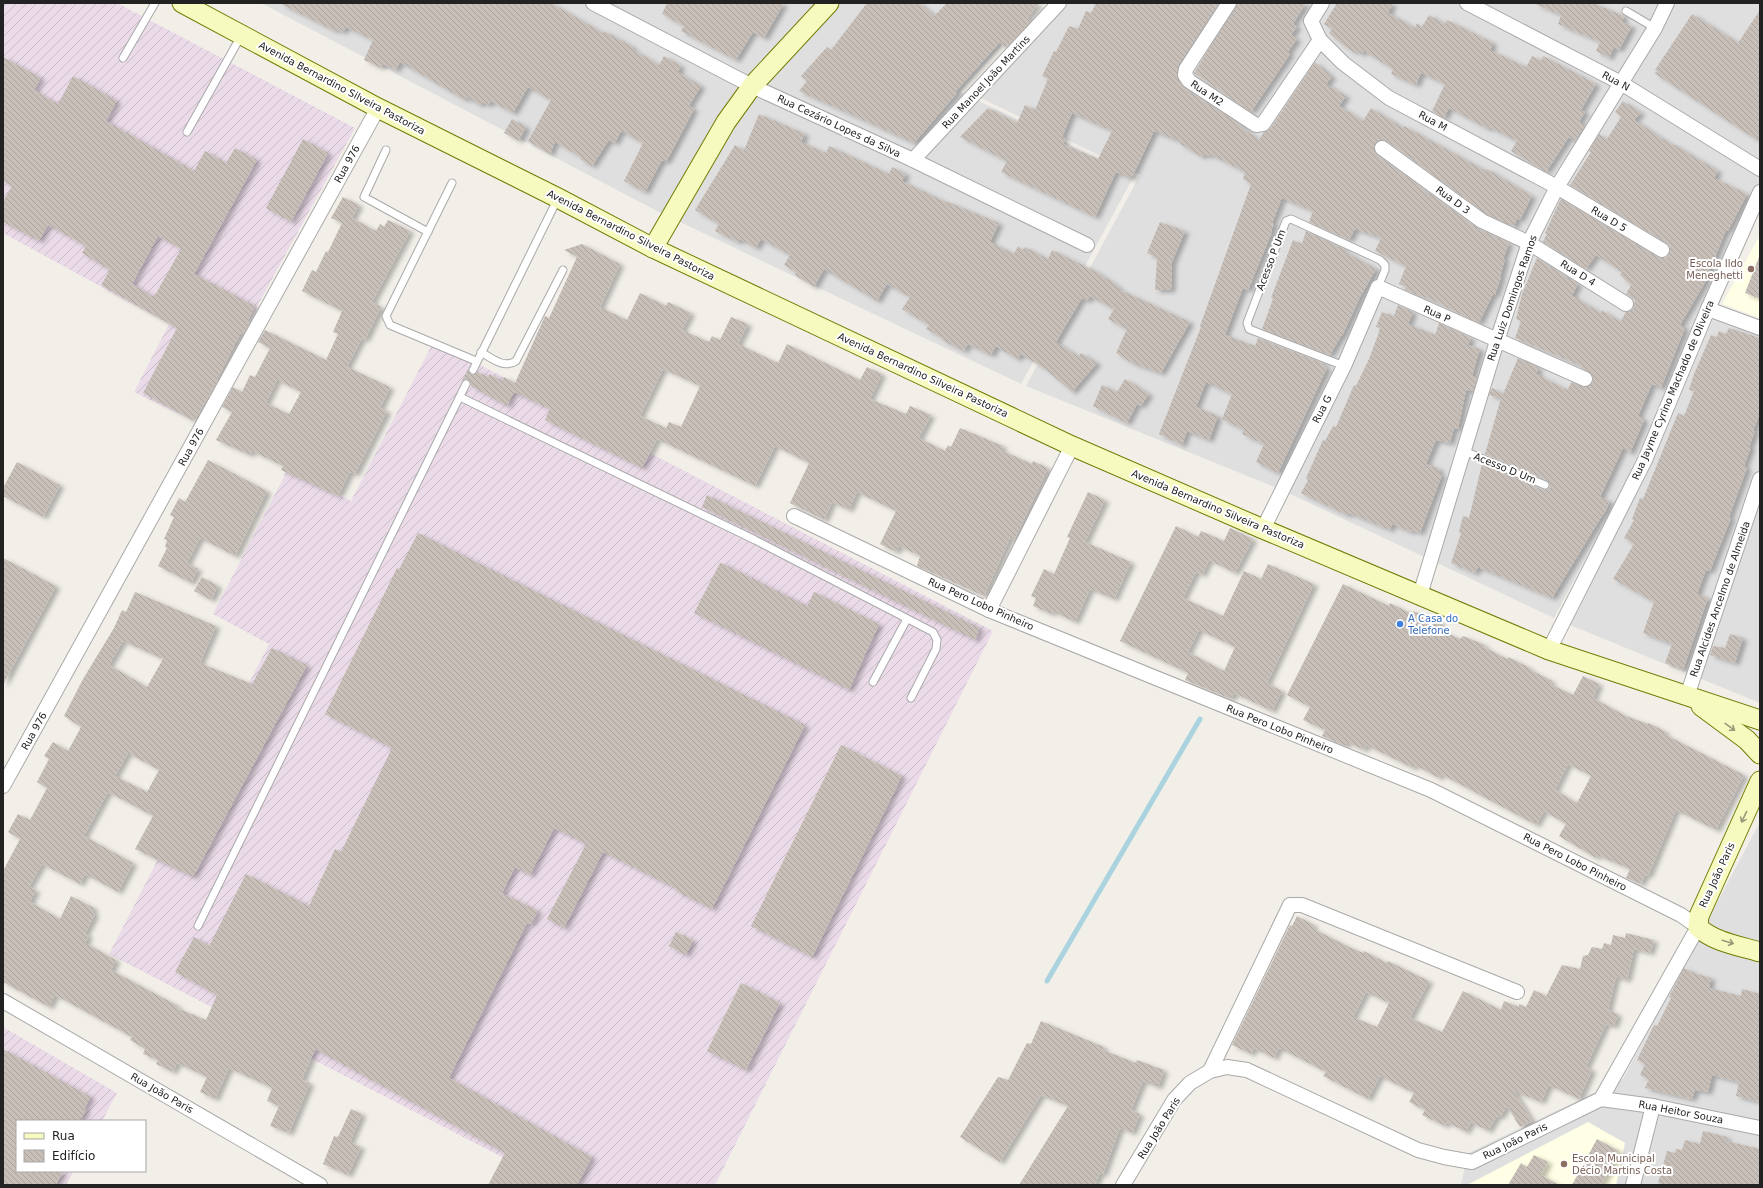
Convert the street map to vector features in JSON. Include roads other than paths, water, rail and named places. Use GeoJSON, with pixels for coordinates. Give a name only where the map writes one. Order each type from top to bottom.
{"type":"FeatureCollection","features":[{"type":"Feature","properties":{"kind":"main road","name":"Avenida Bernardino Silveira Pastoriza"},"geometry":{"type":"LineString","coordinates":[[182,3],[378,108],[558,198],[653,248],[1072,446],[1262,529],[1549,650],[1760,720]]}},
{"type":"Feature","properties":{"kind":"main road"},"geometry":{"type":"LineString","coordinates":[[653,248],[726,122],[752,86],[829,3]]}},
{"type":"Feature","properties":{"kind":"main road","name":"Avenida Bernardino Silveira Pastoriza"},"geometry":{"type":"LineString","coordinates":[[1687,696],[1747,740],[1760,754]]}},
{"type":"Feature","properties":{"kind":"main road","name":"Rua João Paris"},"geometry":{"type":"LineString","coordinates":[[1698,927],[1698,916],[1760,782]]}},
{"type":"Feature","properties":{"kind":"main road","name":"Rua Pero Lobo Pinheiro"},"geometry":{"type":"LineString","coordinates":[[1698,927],[1704,933],[1712,937],[1760,952]]}},
{"type":"Feature","properties":{"kind":"street","name":"Rua Cezário Lopes da Silva"},"geometry":{"type":"LineString","coordinates":[[592,3],[752,86],[913,160],[1087,245]]}},
{"type":"Feature","properties":{"kind":"street","name":"Rua Manoel João Martins"},"geometry":{"type":"LineString","coordinates":[[913,160],[1059,3]]}},
{"type":"Feature","properties":{"kind":"street","name":"Rua M2"},"geometry":{"type":"LineString","coordinates":[[1229,3],[1186,69],[1185,75],[1189,81],[1256,125],[1263,124],[1320,40]]}},
{"type":"Feature","properties":{"kind":"street","name":"Rua M"},"geometry":{"type":"LineString","coordinates":[[1322,3],[1311,21],[1320,40],[1343,63],[1390,98],[1557,188]]}},
{"type":"Feature","properties":{"kind":"street","name":"Rua N"},"geometry":{"type":"LineString","coordinates":[[1467,3],[1620,83],[1760,169]]}},
{"type":"Feature","properties":{"kind":"street","name":"Rua Luiz Domingos Ramos"},"geometry":{"type":"LineString","coordinates":[[1420,595],[1497,341],[1530,243],[1557,188],[1655,28],[1668,3]]}},
{"type":"Feature","properties":{"kind":"street","name":"Rua 976"},"geometry":{"type":"LineString","coordinates":[[3,786],[378,108]]}},
{"type":"Feature","properties":{"kind":"street","name":"Rua D 3"},"geometry":{"type":"LineString","coordinates":[[1382,148],[1482,221],[1530,243]]}},
{"type":"Feature","properties":{"kind":"street","name":"Rua D 5"},"geometry":{"type":"LineString","coordinates":[[1557,188],[1662,250]]}},
{"type":"Feature","properties":{"kind":"street","name":"Rua Jayme Cyrino Machado de Oliveira"},"geometry":{"type":"LineString","coordinates":[[1549,650],[1645,460],[1708,309],[1760,192]]}},
{"type":"Feature","properties":{"kind":"street","name":"Rua D 4"},"geometry":{"type":"LineString","coordinates":[[1530,243],[1626,304]]}},
{"type":"Feature","properties":{"kind":"street","name":"Rua P"},"geometry":{"type":"LineString","coordinates":[[1378,287],[1497,341],[1586,379]]}},
{"type":"Feature","properties":{"kind":"street","name":"Rua G"},"geometry":{"type":"LineString","coordinates":[[1262,529],[1344,366],[1378,287]]}},
{"type":"Feature","properties":{"kind":"street"},"geometry":{"type":"LineString","coordinates":[[1708,309],[1760,328]]}},
{"type":"Feature","properties":{"kind":"street"},"geometry":{"type":"LineString","coordinates":[[989,610],[1072,446]]}},
{"type":"Feature","properties":{"kind":"street","name":"Rua Alcides Ancelmo de Almeida"},"geometry":{"type":"LineString","coordinates":[[1687,696],[1760,479]]}},
{"type":"Feature","properties":{"kind":"street","name":"Rua Pero Lobo Pinheiro"},"geometry":{"type":"LineString","coordinates":[[794,516],[989,610],[1431,790],[1681,915],[1698,927]]}},
{"type":"Feature","properties":{"kind":"street"},"geometry":{"type":"LineString","coordinates":[[1210,1072],[1290,905],[1302,905],[1517,992]]}},
{"type":"Feature","properties":{"kind":"street","name":"Rua João Paris"},"geometry":{"type":"LineString","coordinates":[[1124,1185],[1174,1100],[1190,1083],[1210,1072],[1227,1067],[1247,1070],[1418,1150],[1472,1162],[1601,1099],[1698,927]]}},
{"type":"Feature","properties":{"kind":"street","name":"Rua João Paris"},"geometry":{"type":"LineString","coordinates":[[3,1001],[320,1185]]}},
{"type":"Feature","properties":{"kind":"street","name":"Rua Heitor Souza"},"geometry":{"type":"LineString","coordinates":[[1601,1099],[1653,1106],[1760,1128]]}},
{"type":"Feature","properties":{"kind":"street"},"geometry":{"type":"LineString","coordinates":[[1633,1185],[1653,1106]]}},
{"type":"Feature","properties":{"kind":"lane"},"geometry":{"type":"LineString","coordinates":[[123,58],[155,3]]}},
{"type":"Feature","properties":{"kind":"lane"},"geometry":{"type":"LineString","coordinates":[[1626,11],[1655,28]]}},
{"type":"Feature","properties":{"kind":"lane"},"geometry":{"type":"LineString","coordinates":[[187,132],[241,35]]}},
{"type":"Feature","properties":{"kind":"lane"},"geometry":{"type":"LineString","coordinates":[[386,150],[364,197],[428,232]]}},
{"type":"Feature","properties":{"kind":"lane"},"geometry":{"type":"LineString","coordinates":[[452,183],[386,316],[390,325],[476,361]]}},
{"type":"Feature","properties":{"kind":"lane"},"geometry":{"type":"LineString","coordinates":[[473,370],[476,361],[558,198]]}},
{"type":"Feature","properties":{"kind":"lane","name":"Acesso P Um"},"geometry":{"type":"LineString","coordinates":[[1344,366],[1249,329],[1247,323],[1286,221],[1291,219],[1380,260],[1385,265],[1385,270],[1378,287]]}},
{"type":"Feature","properties":{"kind":"lane"},"geometry":{"type":"LineString","coordinates":[[481,352],[505,364],[511,364],[516,361],[562,270]]}},
{"type":"Feature","properties":{"kind":"lane"},"geometry":{"type":"LineString","coordinates":[[198,926],[466,384]]}},
{"type":"Feature","properties":{"kind":"lane"},"geometry":{"type":"LineString","coordinates":[[460,397],[755,540],[933,632],[937,640],[936,649],[911,698]]}},
{"type":"Feature","properties":{"kind":"lane","name":"Acesso D Um"},"geometry":{"type":"LineString","coordinates":[[1464,451],[1545,485]]}},
{"type":"Feature","properties":{"kind":"lane"},"geometry":{"type":"LineString","coordinates":[[873,682],[907,619]]}},
{"type":"Feature","properties":{"kind":"waterway"},"geometry":{"type":"LineString","coordinates":[[1047,981],[1200,719]]}},
{"type":"Feature","properties":{"kind":"place","name":"Escola Ildo Meneghetti"},"geometry":{"type":"Point","coordinates":[1751,269]}},
{"type":"Feature","properties":{"kind":"place","name":"A Casa do Telefone"},"geometry":{"type":"Point","coordinates":[1400,624]}},
{"type":"Feature","properties":{"kind":"place","name":"Escola Municipal Décio Martins Costa"},"geometry":{"type":"Point","coordinates":[1564,1164]}}]}
